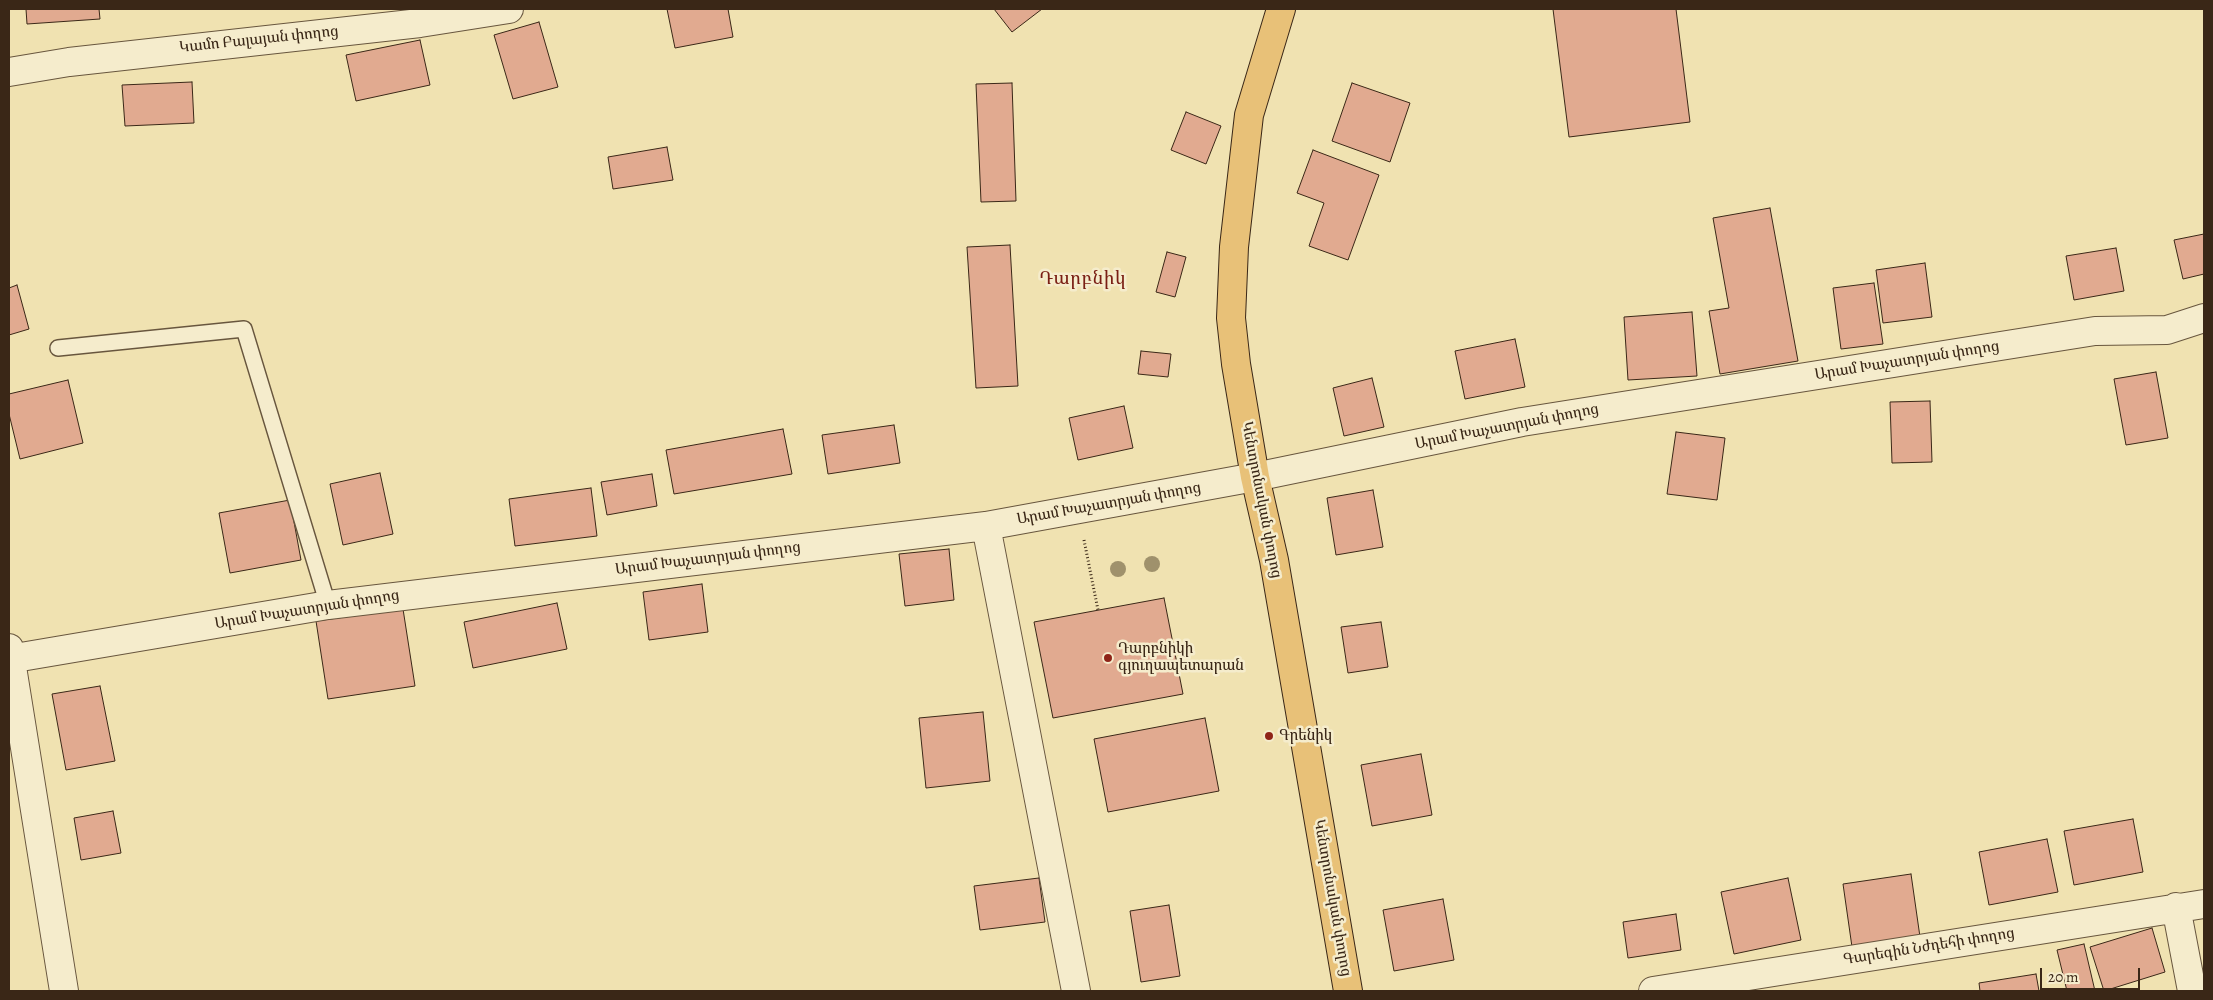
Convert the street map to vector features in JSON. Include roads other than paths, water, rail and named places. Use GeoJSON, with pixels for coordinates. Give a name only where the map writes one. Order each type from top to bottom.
{"type":"FeatureCollection","features":[{"type":"Feature","properties":{"kind":"main road","name":"Կենտրոնական փողոց"},"geometry":{"type":"LineString","coordinates":[[1281,9],[1249,115],[1234,246],[1232,327],[1236,364],[1255,477],[1274,560],[1348,991]]}},
{"type":"Feature","properties":{"kind":"street","name":"Կամո Բալայան փողոց"},"geometry":{"type":"LineString","coordinates":[[9,72],[69,62],[420,23],[509,9]]}},
{"type":"Feature","properties":{"kind":"street","name":"Արամ Խաչատրյան փողոց"},"geometry":{"type":"LineString","coordinates":[[9,655],[328,605],[986,526],[1255,477],[1522,422],[2095,331],[2166,330],[2204,318]]}},
{"type":"Feature","properties":{"kind":"street"},"geometry":{"type":"LineString","coordinates":[[986,526],[1076,991]]}},
{"type":"Feature","properties":{"kind":"street"},"geometry":{"type":"LineString","coordinates":[[9,655],[64,991]]}},
{"type":"Feature","properties":{"kind":"street","name":"Գարեգին Նժդեհի փողոց"},"geometry":{"type":"LineString","coordinates":[[1653,991],[2204,904]]}},
{"type":"Feature","properties":{"kind":"street"},"geometry":{"type":"LineString","coordinates":[[2176,907],[2192,991]]}},
{"type":"Feature","properties":{"kind":"lane"},"geometry":{"type":"LineString","coordinates":[[58,348],[244,329],[328,605]]}},
{"type":"Feature","properties":{"kind":"place","name":"Դարբնիկի գյուղապետարան"},"geometry":{"type":"Point","coordinates":[1108,658]}},
{"type":"Feature","properties":{"kind":"place","name":"Գրենիկ"},"geometry":{"type":"Point","coordinates":[1269,736]}},
{"type":"Feature","properties":{"kind":"district","name":"Դարբնիկ"},"geometry":{"type":"Point","coordinates":[1083,280]}}]}
